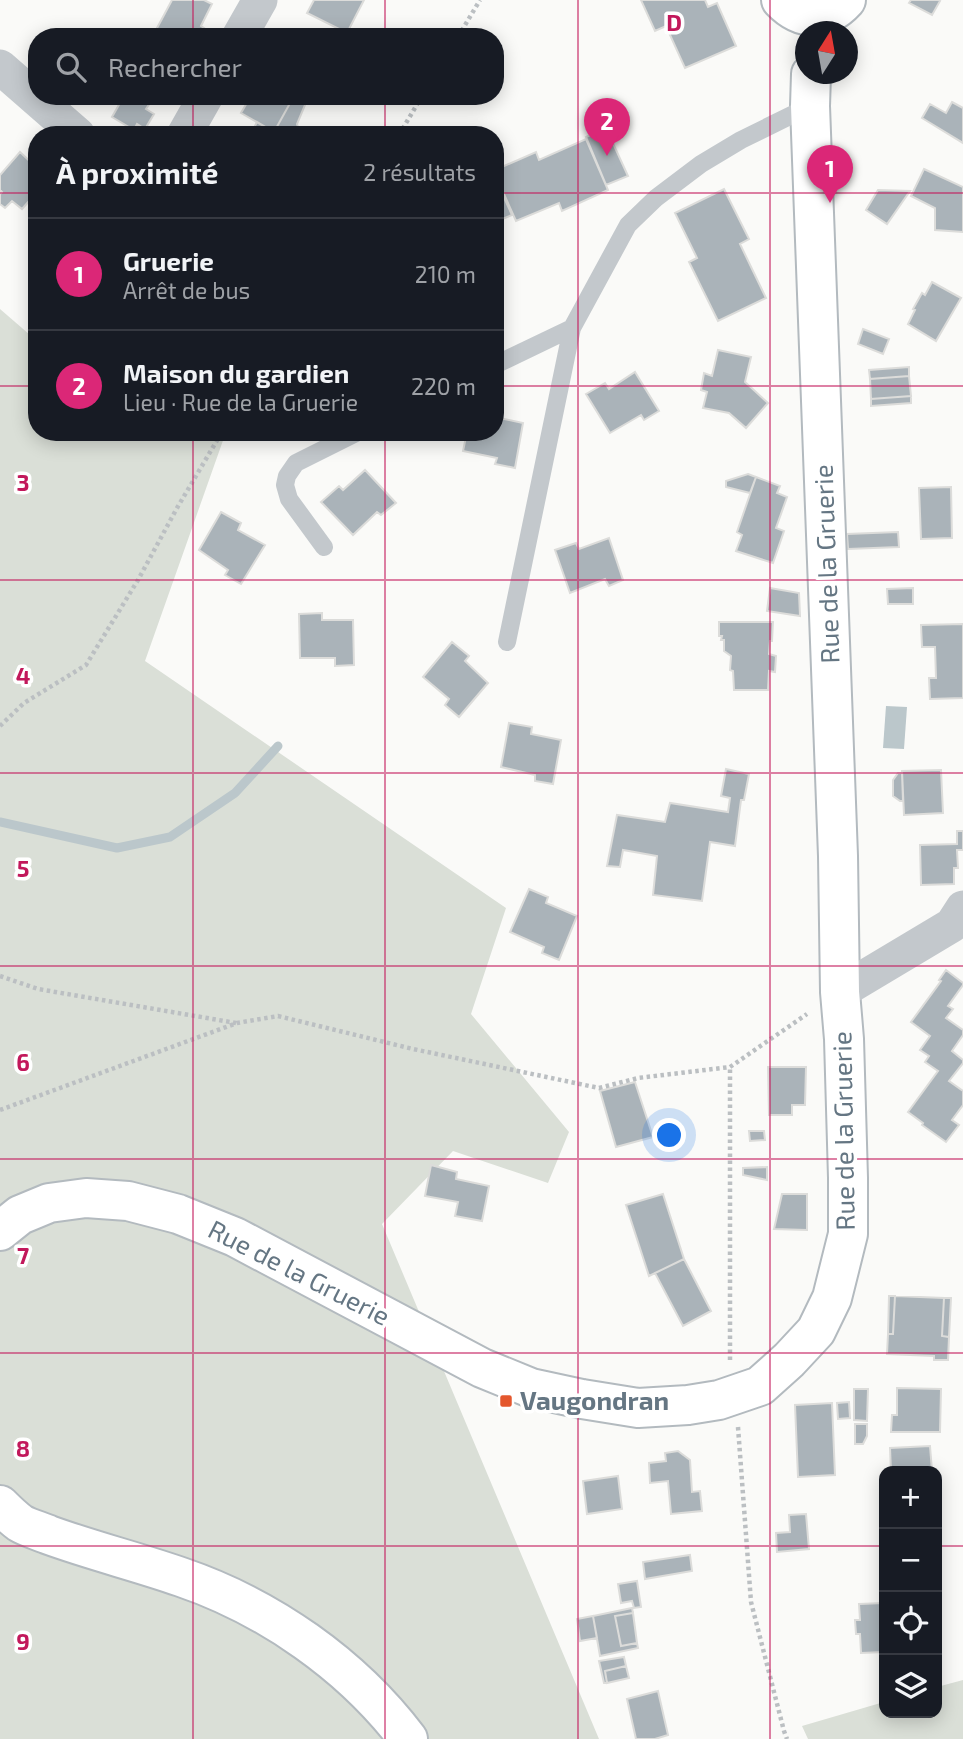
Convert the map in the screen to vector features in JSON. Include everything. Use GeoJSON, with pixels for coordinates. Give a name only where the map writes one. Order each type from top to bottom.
{"type":"FeatureCollection","features":[{"type":"Feature","properties":{"kind":"street"},"geometry":{"type":"LineString","coordinates":[[244,28],[260,0]]}},
{"type":"Feature","properties":{"kind":"street"},"geometry":{"type":"LineString","coordinates":[[0,67],[28,91]]}},
{"type":"Feature","properties":{"kind":"street","name":"Rue de la Gruerie"},"geometry":{"type":"LineString","coordinates":[[0,1231],[20,1215],[49,1203],[86,1198],[128,1201],[178,1214],[235,1237],[482,1368],[531,1388],[638,1408],[688,1405],[736,1395],[760,1385],[789,1360],[816,1331],[832,1298],[848,1234],[844,1039],[840,992],[837,829],[811,90]]}},
{"type":"Feature","properties":{"kind":"street"},"geometry":{"type":"LineString","coordinates":[[44,105],[68,126]]}},
{"type":"Feature","properties":{"kind":"street"},"geometry":{"type":"LineString","coordinates":[[189,126],[201,105]]}},
{"type":"Feature","properties":{"kind":"street"},"geometry":{"type":"LineString","coordinates":[[840,992],[952,925],[963,908]]}},
{"type":"Feature","properties":{"kind":"street"},"geometry":{"type":"LineString","coordinates":[[0,1505],[21,1524],[181,1577],[226,1594],[270,1617],[314,1646],[354,1681],[396,1723],[408,1739]]}},
{"type":"Feature","properties":{"kind":"lane"},"geometry":{"type":"LineString","coordinates":[[507,642],[572,328],[628,225],[656,198],[701,164],[741,140],[811,90]]}},
{"type":"Feature","properties":{"kind":"lane"},"geometry":{"type":"LineString","coordinates":[[504,361],[572,328]]}},
{"type":"Feature","properties":{"kind":"lane"},"geometry":{"type":"LineString","coordinates":[[324,547],[289,499],[285,485],[287,476],[296,463],[340,441]]}},
{"type":"Feature","properties":{"kind":"path"},"geometry":{"type":"LineString","coordinates":[[463,28],[480,0]]}},
{"type":"Feature","properties":{"kind":"path"},"geometry":{"type":"LineString","coordinates":[[405,126],[417,105]]}},
{"type":"Feature","properties":{"kind":"path"},"geometry":{"type":"LineString","coordinates":[[0,726],[24,703],[86,665],[217,441]]}},
{"type":"Feature","properties":{"kind":"path"},"geometry":{"type":"LineString","coordinates":[[0,976],[38,989],[237,1023]]}},
{"type":"Feature","properties":{"kind":"path"},"geometry":{"type":"LineString","coordinates":[[0,1110],[237,1023],[278,1016],[414,1049],[599,1088],[638,1078],[730,1067],[840,992]]}},
{"type":"Feature","properties":{"kind":"path"},"geometry":{"type":"LineString","coordinates":[[730,1067],[730,1379],[736,1395],[751,1602],[787,1739]]}},
{"type":"Feature","properties":{"kind":"shaded area"},"geometry":{"type":"Polygon","coordinates":[[[0,309],[28,333],[28,441],[223,441],[145,661],[506,908],[471,1014],[569,1132],[548,1183],[453,1151],[382,1224],[599,1739],[0,1739],[0,309]]]}},
{"type":"Feature","properties":{"kind":"shaded area"},"geometry":{"type":"Polygon","coordinates":[[[886,706],[907,707],[904,749],[883,748],[886,706]]]}},
{"type":"Feature","properties":{"kind":"shaded area"},"geometry":{"type":"Polygon","coordinates":[[[963,1680],[963,1739],[808,1739],[802,1726],[879,1703],[879,1718],[942,1718],[942,1686],[963,1680]]]}},
{"type":"Feature","properties":{"kind":"building"},"geometry":{"type":"Polygon","coordinates":[[[172,0],[204,0],[212,4],[201,26],[204,28],[157,28],[172,0]]]}},
{"type":"Feature","properties":{"kind":"building"},"geometry":{"type":"Polygon","coordinates":[[[314,0],[364,0],[350,28],[337,28],[307,13],[314,0]]]}},
{"type":"Feature","properties":{"kind":"building"},"geometry":{"type":"Polygon","coordinates":[[[641,0],[705,0],[708,7],[717,3],[736,46],[685,68],[666,26],[655,31],[641,0]]]}},
{"type":"Feature","properties":{"kind":"building"},"geometry":{"type":"Polygon","coordinates":[[[911,0],[940,1],[932,15],[909,3],[911,0]]]}},
{"type":"Feature","properties":{"kind":"building"},"geometry":{"type":"Polygon","coordinates":[[[952,102],[963,108],[963,143],[922,118],[930,104],[946,113],[952,102]]]}},
{"type":"Feature","properties":{"kind":"building"},"geometry":{"type":"Polygon","coordinates":[[[119,105],[149,105],[146,109],[154,114],[147,126],[127,126],[112,117],[119,105]]]}},
{"type":"Feature","properties":{"kind":"building"},"geometry":{"type":"Polygon","coordinates":[[[246,105],[289,105],[277,126],[264,126],[241,113],[246,105]]]}},
{"type":"Feature","properties":{"kind":"building"},"geometry":{"type":"Polygon","coordinates":[[[289,105],[305,105],[298,126],[277,126],[289,105]]]}},
{"type":"Feature","properties":{"kind":"building"},"geometry":{"type":"Polygon","coordinates":[[[606,128],[628,176],[606,185],[586,137],[606,128]]]}},
{"type":"Feature","properties":{"kind":"building"},"geometry":{"type":"Polygon","coordinates":[[[586,139],[608,190],[562,211],[559,203],[516,221],[504,194],[504,166],[536,152],[539,160],[586,139]]]}},
{"type":"Feature","properties":{"kind":"building"},"geometry":{"type":"Polygon","coordinates":[[[20,152],[28,160],[28,202],[22,209],[12,201],[5,208],[0,204],[0,175],[20,152]]]}},
{"type":"Feature","properties":{"kind":"building"},"geometry":{"type":"Polygon","coordinates":[[[924,169],[963,187],[963,232],[935,230],[935,208],[911,196],[924,169]]]}},
{"type":"Feature","properties":{"kind":"building"},"geometry":{"type":"Polygon","coordinates":[[[724,189],[749,239],[740,244],[766,298],[718,321],[689,262],[697,258],[675,213],[724,189]]]}},
{"type":"Feature","properties":{"kind":"building"},"geometry":{"type":"Polygon","coordinates":[[[878,190],[910,191],[887,224],[866,210],[878,190]]]}},
{"type":"Feature","properties":{"kind":"building"},"geometry":{"type":"Polygon","coordinates":[[[504,198],[512,215],[504,218],[504,198]]]}},
{"type":"Feature","properties":{"kind":"building"},"geometry":{"type":"Polygon","coordinates":[[[932,282],[961,298],[936,341],[908,324],[922,293],[925,295],[932,282]]]}},
{"type":"Feature","properties":{"kind":"building"},"geometry":{"type":"Polygon","coordinates":[[[863,329],[889,339],[883,354],[858,344],[863,329]]]}},
{"type":"Feature","properties":{"kind":"building"},"geometry":{"type":"Polygon","coordinates":[[[718,350],[751,357],[745,382],[768,403],[746,428],[729,413],[703,408],[707,392],[701,390],[704,373],[712,376],[718,350]]]}},
{"type":"Feature","properties":{"kind":"building"},"geometry":{"type":"Polygon","coordinates":[[[909,367],[909,376],[870,379],[869,370],[909,367]]]}},
{"type":"Feature","properties":{"kind":"building"},"geometry":{"type":"Polygon","coordinates":[[[635,372],[659,411],[644,420],[641,415],[610,433],[586,394],[605,383],[609,389],[635,372]]]}},
{"type":"Feature","properties":{"kind":"building"},"geometry":{"type":"Polygon","coordinates":[[[909,376],[911,396],[871,399],[870,379],[909,376]]]}},
{"type":"Feature","properties":{"kind":"building"},"geometry":{"type":"Polygon","coordinates":[[[911,396],[911,403],[871,406],[871,399],[911,396]]]}},
{"type":"Feature","properties":{"kind":"building"},"geometry":{"type":"Polygon","coordinates":[[[504,419],[523,423],[515,468],[495,464],[497,458],[463,451],[465,441],[504,441],[504,419]]]}},
{"type":"Feature","properties":{"kind":"building"},"geometry":{"type":"Polygon","coordinates":[[[365,470],[396,503],[381,515],[377,512],[353,535],[321,502],[339,486],[343,490],[365,470]]]}},
{"type":"Feature","properties":{"kind":"building"},"geometry":{"type":"Polygon","coordinates":[[[748,474],[756,477],[750,493],[726,487],[726,481],[748,474]]]}},
{"type":"Feature","properties":{"kind":"building"},"geometry":{"type":"Polygon","coordinates":[[[756,477],[780,486],[777,493],[787,497],[776,528],[784,531],[773,563],[736,551],[742,535],[737,532],[756,477]]]}},
{"type":"Feature","properties":{"kind":"building"},"geometry":{"type":"Polygon","coordinates":[[[951,487],[952,538],[921,539],[919,488],[951,487]]]}},
{"type":"Feature","properties":{"kind":"building"},"geometry":{"type":"Polygon","coordinates":[[[221,512],[241,523],[238,530],[265,545],[241,584],[225,575],[228,570],[199,550],[221,512]]]}},
{"type":"Feature","properties":{"kind":"building"},"geometry":{"type":"Polygon","coordinates":[[[898,532],[899,547],[848,549],[847,534],[898,532]]]}},
{"type":"Feature","properties":{"kind":"building"},"geometry":{"type":"Polygon","coordinates":[[[609,538],[623,580],[609,586],[605,579],[570,593],[555,550],[576,543],[579,549],[609,538]]]}},
{"type":"Feature","properties":{"kind":"building"},"geometry":{"type":"Polygon","coordinates":[[[770,588],[799,593],[800,616],[767,611],[770,588]]]}},
{"type":"Feature","properties":{"kind":"building"},"geometry":{"type":"Polygon","coordinates":[[[913,588],[913,604],[888,604],[887,589],[913,588]]]}},
{"type":"Feature","properties":{"kind":"building"},"geometry":{"type":"Polygon","coordinates":[[[322,613],[322,620],[353,620],[354,665],[335,666],[335,658],[300,658],[299,614],[322,613]]]}},
{"type":"Feature","properties":{"kind":"building"},"geometry":{"type":"Polygon","coordinates":[[[719,622],[773,622],[769,654],[776,656],[775,672],[769,671],[768,690],[734,690],[733,671],[730,670],[731,656],[724,651],[724,640],[719,636],[719,622]]]}},
{"type":"Feature","properties":{"kind":"building"},"geometry":{"type":"Polygon","coordinates":[[[963,624],[963,698],[930,699],[929,678],[936,678],[935,647],[922,647],[921,625],[963,624]]]}},
{"type":"Feature","properties":{"kind":"building"},"geometry":{"type":"Polygon","coordinates":[[[452,642],[469,656],[465,661],[488,683],[459,717],[445,705],[449,699],[423,677],[452,642]]]}},
{"type":"Feature","properties":{"kind":"building"},"geometry":{"type":"Polygon","coordinates":[[[509,723],[532,727],[531,734],[561,740],[553,784],[535,781],[535,775],[501,767],[509,723]]]}},
{"type":"Feature","properties":{"kind":"building"},"geometry":{"type":"Polygon","coordinates":[[[726,769],[749,774],[744,800],[741,800],[735,846],[710,842],[702,901],[653,895],[657,856],[623,850],[620,867],[607,866],[617,815],[665,822],[670,803],[728,812],[730,798],[721,796],[726,769]]]}},
{"type":"Feature","properties":{"kind":"building"},"geometry":{"type":"Polygon","coordinates":[[[941,770],[943,813],[904,815],[902,771],[941,770]]]}},
{"type":"Feature","properties":{"kind":"building"},"geometry":{"type":"Polygon","coordinates":[[[898,773],[902,773],[903,801],[893,796],[893,780],[898,773]]]}},
{"type":"Feature","properties":{"kind":"building"},"geometry":{"type":"Polygon","coordinates":[[[957,831],[963,831],[963,850],[957,850],[958,868],[954,868],[954,884],[921,885],[920,845],[957,844],[957,831]]]}},
{"type":"Feature","properties":{"kind":"building"},"geometry":{"type":"Polygon","coordinates":[[[529,889],[548,897],[546,903],[577,916],[559,960],[542,953],[544,947],[510,932],[529,889]]]}},
{"type":"Feature","properties":{"kind":"building"},"geometry":{"type":"Polygon","coordinates":[[[946,970],[963,983],[948,1006],[953,1009],[946,1018],[963,1030],[963,1035],[952,1051],[963,1063],[949,1081],[963,1091],[963,1105],[952,1120],[959,1125],[946,1142],[908,1112],[938,1071],[925,1062],[929,1056],[920,1050],[930,1036],[911,1022],[946,970]]]}},
{"type":"Feature","properties":{"kind":"building"},"geometry":{"type":"Polygon","coordinates":[[[768,1067],[806,1067],[805,1105],[792,1105],[792,1115],[769,1115],[768,1067]]]}},
{"type":"Feature","properties":{"kind":"building"},"geometry":{"type":"Polygon","coordinates":[[[635,1082],[653,1137],[616,1147],[600,1091],[635,1082]]]}},
{"type":"Feature","properties":{"kind":"building"},"geometry":{"type":"Polygon","coordinates":[[[749,1131],[764,1131],[765,1140],[750,1141],[749,1131]]]}},
{"type":"Feature","properties":{"kind":"building"},"geometry":{"type":"Polygon","coordinates":[[[431,1165],[457,1172],[456,1179],[489,1186],[482,1221],[455,1216],[458,1202],[425,1196],[431,1165]]]}},
{"type":"Feature","properties":{"kind":"building"},"geometry":{"type":"Polygon","coordinates":[[[767,1167],[767,1180],[743,1175],[743,1168],[767,1167]]]}},
{"type":"Feature","properties":{"kind":"building"},"geometry":{"type":"Polygon","coordinates":[[[663,1194],[684,1259],[649,1276],[626,1205],[663,1194]]]}},
{"type":"Feature","properties":{"kind":"building"},"geometry":{"type":"Polygon","coordinates":[[[782,1194],[807,1194],[807,1230],[774,1229],[782,1194]]]}},
{"type":"Feature","properties":{"kind":"building"},"geometry":{"type":"Polygon","coordinates":[[[684,1259],[711,1311],[683,1326],[655,1273],[684,1259]]]}},
{"type":"Feature","properties":{"kind":"building"},"geometry":{"type":"Polygon","coordinates":[[[889,1296],[895,1296],[893,1334],[888,1334],[889,1296]]]}},
{"type":"Feature","properties":{"kind":"building"},"geometry":{"type":"Polygon","coordinates":[[[895,1296],[944,1298],[942,1336],[949,1337],[948,1360],[934,1360],[934,1356],[887,1354],[888,1334],[893,1334],[895,1296]]]}},
{"type":"Feature","properties":{"kind":"building"},"geometry":{"type":"Polygon","coordinates":[[[944,1298],[951,1298],[949,1337],[942,1336],[944,1298]]]}},
{"type":"Feature","properties":{"kind":"building"},"geometry":{"type":"Polygon","coordinates":[[[897,1388],[941,1389],[940,1432],[891,1432],[892,1415],[897,1415],[897,1388]]]}},
{"type":"Feature","properties":{"kind":"building"},"geometry":{"type":"Polygon","coordinates":[[[854,1389],[868,1389],[867,1421],[854,1420],[854,1389]]]}},
{"type":"Feature","properties":{"kind":"building"},"geometry":{"type":"Polygon","coordinates":[[[849,1402],[850,1418],[838,1419],[837,1403],[849,1402]]]}},
{"type":"Feature","properties":{"kind":"building"},"geometry":{"type":"Polygon","coordinates":[[[832,1403],[835,1475],[798,1477],[795,1405],[832,1403]]]}},
{"type":"Feature","properties":{"kind":"building"},"geometry":{"type":"Polygon","coordinates":[[[855,1424],[867,1424],[867,1436],[863,1444],[855,1444],[855,1424]]]}},
{"type":"Feature","properties":{"kind":"building"},"geometry":{"type":"Polygon","coordinates":[[[930,1446],[932,1466],[891,1466],[890,1448],[930,1446]]]}},
{"type":"Feature","properties":{"kind":"building"},"geometry":{"type":"Polygon","coordinates":[[[678,1451],[690,1460],[692,1492],[700,1491],[702,1511],[671,1514],[668,1481],[650,1483],[649,1463],[666,1461],[665,1453],[678,1451]]]}},
{"type":"Feature","properties":{"kind":"building"},"geometry":{"type":"Polygon","coordinates":[[[618,1476],[622,1509],[587,1514],[583,1481],[618,1476]]]}},
{"type":"Feature","properties":{"kind":"building"},"geometry":{"type":"Polygon","coordinates":[[[806,1514],[809,1549],[777,1552],[776,1533],[790,1532],[789,1515],[806,1514]]]}},
{"type":"Feature","properties":{"kind":"building"},"geometry":{"type":"Polygon","coordinates":[[[690,1555],[692,1571],[645,1579],[643,1562],[690,1555]]]}},
{"type":"Feature","properties":{"kind":"building"},"geometry":{"type":"Polygon","coordinates":[[[637,1581],[641,1607],[634,1608],[632,1601],[621,1603],[618,1584],[637,1581]]]}},
{"type":"Feature","properties":{"kind":"building"},"geometry":{"type":"Polygon","coordinates":[[[879,1603],[879,1652],[861,1653],[860,1634],[856,1634],[855,1620],[860,1620],[859,1604],[879,1603]]]}},
{"type":"Feature","properties":{"kind":"building"},"geometry":{"type":"Polygon","coordinates":[[[632,1608],[633,1613],[615,1616],[621,1646],[637,1643],[638,1648],[600,1656],[593,1616],[632,1608]]]}},
{"type":"Feature","properties":{"kind":"building"},"geometry":{"type":"Polygon","coordinates":[[[633,1613],[637,1643],[621,1646],[615,1616],[633,1613]]]}},
{"type":"Feature","properties":{"kind":"building"},"geometry":{"type":"Polygon","coordinates":[[[593,1616],[597,1638],[580,1641],[577,1619],[593,1616]]]}},
{"type":"Feature","properties":{"kind":"building"},"geometry":{"type":"Polygon","coordinates":[[[624,1657],[626,1666],[605,1671],[607,1683],[604,1683],[599,1661],[624,1657]]]}},
{"type":"Feature","properties":{"kind":"building"},"geometry":{"type":"Polygon","coordinates":[[[626,1666],[629,1678],[607,1683],[605,1671],[626,1666]]]}},
{"type":"Feature","properties":{"kind":"building"},"geometry":{"type":"Polygon","coordinates":[[[658,1691],[668,1735],[655,1739],[636,1739],[627,1699],[658,1691]]]}},
{"type":"Feature","properties":{"kind":"waterway"},"geometry":{"type":"LineString","coordinates":[[0,822],[117,848],[170,837],[235,793],[278,746]]}},
{"type":"Feature","properties":{"kind":"place","name":"Maison du gardien"},"geometry":{"type":"Point","coordinates":[607,156]}},
{"type":"Feature","properties":{"kind":"place","name":"Gruerie"},"geometry":{"type":"Point","coordinates":[830,203]}},
{"type":"Feature","properties":{"kind":"place","name":"Vaugondran"},"geometry":{"type":"Point","coordinates":[506,1401]}}]}
